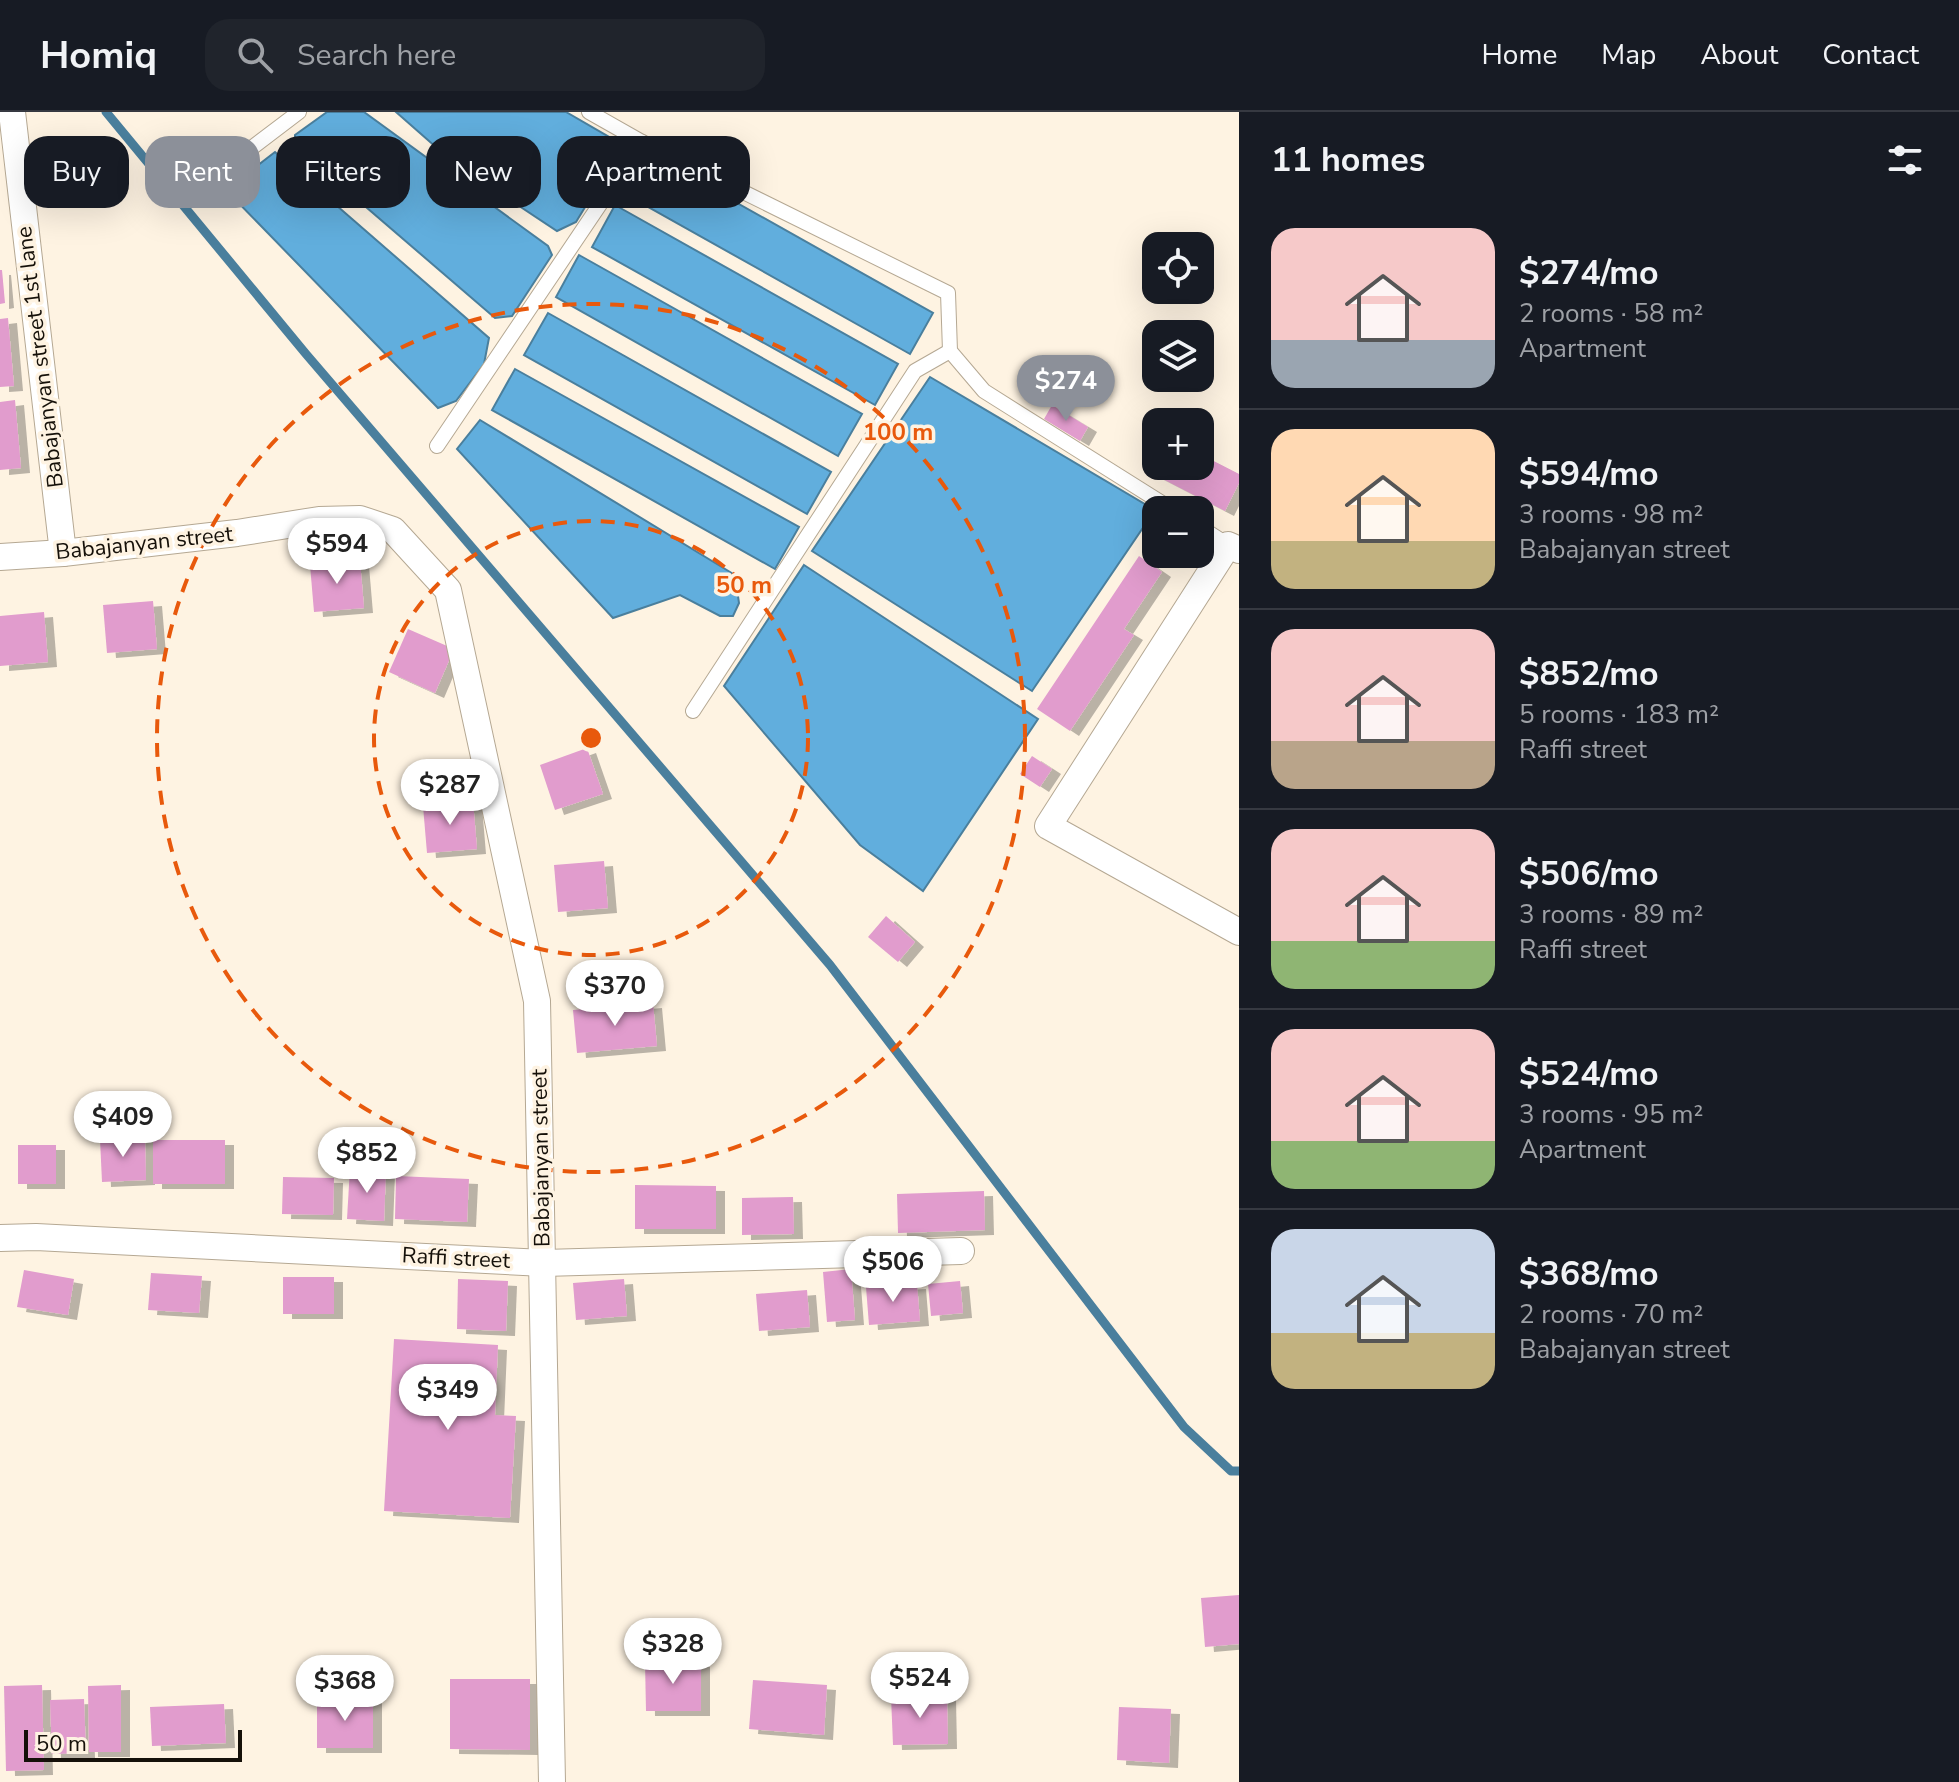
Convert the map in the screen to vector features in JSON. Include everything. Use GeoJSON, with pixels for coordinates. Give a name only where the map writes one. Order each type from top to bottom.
{"type":"FeatureCollection","features":[{"type":"Feature","properties":{"kind":"street","name":"Babajanyan street 1st lane"},"geometry":{"type":"LineString","coordinates":[[12,112],[63,553]]}},
{"type":"Feature","properties":{"kind":"street","name":"Babajanyan street"},"geometry":{"type":"LineString","coordinates":[[0,557],[237,533],[319,520],[360,519],[393,530],[448,590],[537,1001],[552,1782]]}},
{"type":"Feature","properties":{"kind":"street"},"geometry":{"type":"LineString","coordinates":[[1234,547],[1048,826],[1239,932]]}},
{"type":"Feature","properties":{"kind":"street","name":"Raffi street"},"geometry":{"type":"LineString","coordinates":[[0,1238],[544,1263],[961,1251]]}},
{"type":"Feature","properties":{"kind":"lane"},"geometry":{"type":"LineString","coordinates":[[260,142],[299,112]]}},
{"type":"Feature","properties":{"kind":"lane"},"geometry":{"type":"LineString","coordinates":[[589,112],[631,136]]}},
{"type":"Feature","properties":{"kind":"lane"},"geometry":{"type":"LineString","coordinates":[[750,195],[948,293],[950,351],[984,391],[1151,496]]}},
{"type":"Feature","properties":{"kind":"lane"},"geometry":{"type":"LineString","coordinates":[[437,446],[597,208]]}},
{"type":"Feature","properties":{"kind":"lane"},"geometry":{"type":"LineString","coordinates":[[693,711],[915,371],[950,351]]}},
{"type":"Feature","properties":{"kind":"lane"},"geometry":{"type":"LineString","coordinates":[[1214,535],[1234,547]]}},
{"type":"Feature","properties":{"kind":"water"},"geometry":{"type":"Polygon","coordinates":[[[327,112],[364,112],[397,136],[295,136],[327,112]]]}},
{"type":"Feature","properties":{"kind":"water"},"geometry":{"type":"Polygon","coordinates":[[[396,112],[566,112],[607,136],[557,136],[557,208],[585,208],[576,222],[557,231],[522,208],[541,208],[541,136],[426,138],[396,112]]]}},
{"type":"Feature","properties":{"kind":"water"},"geometry":{"type":"Polygon","coordinates":[[[410,146],[426,157],[426,208],[496,208],[548,246],[552,255],[512,316],[495,318],[367,208],[410,208],[410,146]]]}},
{"type":"Feature","properties":{"kind":"water"},"geometry":{"type":"Polygon","coordinates":[[[276,153],[276,208],[339,208],[489,338],[484,364],[456,401],[438,408],[244,208],[260,208],[260,164],[276,153]]]}},
{"type":"Feature","properties":{"kind":"water"},"geometry":{"type":"Polygon","coordinates":[[[613,208],[620,208],[898,364],[875,405],[592,247],[613,208]]]}},
{"type":"Feature","properties":{"kind":"water"},"geometry":{"type":"Polygon","coordinates":[[[650,208],[746,208],[933,313],[910,354],[650,208]]]}},
{"type":"Feature","properties":{"kind":"water"},"geometry":{"type":"Polygon","coordinates":[[[579,255],[862,414],[838,456],[556,297],[579,255]]]}},
{"type":"Feature","properties":{"kind":"water"},"geometry":{"type":"Polygon","coordinates":[[[548,313],[831,472],[807,514],[524,355],[548,313]]]}},
{"type":"Feature","properties":{"kind":"water"},"geometry":{"type":"Polygon","coordinates":[[[515,369],[799,527],[775,569],[492,410],[515,369]]]}},
{"type":"Feature","properties":{"kind":"water"},"geometry":{"type":"Polygon","coordinates":[[[930,377],[1142,502],[1142,529],[1032,691],[812,551],[930,377]]]}},
{"type":"Feature","properties":{"kind":"water"},"geometry":{"type":"Polygon","coordinates":[[[480,420],[735,575],[739,603],[733,616],[720,616],[680,595],[613,618],[457,449],[480,420]]]}},
{"type":"Feature","properties":{"kind":"water"},"geometry":{"type":"Polygon","coordinates":[[[804,565],[1038,719],[923,891],[860,845],[724,686],[804,565]]]}},
{"type":"Feature","properties":{"kind":"building"},"geometry":{"type":"Polygon","coordinates":[[[0,270],[5,303],[0,304],[0,270]]]}},
{"type":"Feature","properties":{"kind":"building"},"geometry":{"type":"Polygon","coordinates":[[[8,318],[14,386],[0,387],[0,319],[8,318]]]}},
{"type":"Feature","properties":{"kind":"building"},"geometry":{"type":"Polygon","coordinates":[[[15,400],[21,468],[0,470],[0,402],[15,400]]]}},
{"type":"Feature","properties":{"kind":"building"},"geometry":{"type":"Polygon","coordinates":[[[1052,405],[1088,427],[1080,441],[1044,419],[1052,405]]]}},
{"type":"Feature","properties":{"kind":"building"},"geometry":{"type":"Polygon","coordinates":[[[1214,461],[1239,474],[1239,483],[1225,511],[1214,505],[1214,496],[1196,496],[1165,480],[1214,480],[1214,461]]]}},
{"type":"Feature","properties":{"kind":"building"},"geometry":{"type":"Polygon","coordinates":[[[1139,556],[1142,558],[1142,568],[1156,568],[1162,572],[1124,629],[1134,635],[1070,731],[1037,709],[1139,556]]]}},
{"type":"Feature","properties":{"kind":"building"},"geometry":{"type":"Polygon","coordinates":[[[360,561],[364,608],[314,612],[310,565],[360,561]]]}},
{"type":"Feature","properties":{"kind":"building"},"geometry":{"type":"Polygon","coordinates":[[[153,601],[157,649],[107,653],[103,605],[153,601]]]}},
{"type":"Feature","properties":{"kind":"building"},"geometry":{"type":"Polygon","coordinates":[[[44,612],[48,662],[0,666],[0,616],[44,612]]]}},
{"type":"Feature","properties":{"kind":"building"},"geometry":{"type":"Polygon","coordinates":[[[408,629],[454,649],[435,693],[389,672],[408,629]]]}},
{"type":"Feature","properties":{"kind":"building"},"geometry":{"type":"Polygon","coordinates":[[[587,748],[603,794],[555,810],[540,765],[587,748]]]}},
{"type":"Feature","properties":{"kind":"building"},"geometry":{"type":"Polygon","coordinates":[[[1032,756],[1052,769],[1040,787],[1020,774],[1032,756]]]}},
{"type":"Feature","properties":{"kind":"building"},"geometry":{"type":"Polygon","coordinates":[[[473,801],[477,849],[427,853],[423,806],[473,801]]]}},
{"type":"Feature","properties":{"kind":"building"},"geometry":{"type":"Polygon","coordinates":[[[604,861],[608,908],[558,912],[554,865],[604,861]]]}},
{"type":"Feature","properties":{"kind":"building"},"geometry":{"type":"Polygon","coordinates":[[[886,916],[915,942],[898,962],[868,937],[886,916]]]}},
{"type":"Feature","properties":{"kind":"building"},"geometry":{"type":"Polygon","coordinates":[[[653,1003],[657,1046],[577,1053],[573,1010],[653,1003]]]}},
{"type":"Feature","properties":{"kind":"building"},"geometry":{"type":"Polygon","coordinates":[[[145,1137],[146,1180],[102,1182],[100,1139],[145,1137]]]}},
{"type":"Feature","properties":{"kind":"building"},"geometry":{"type":"Polygon","coordinates":[[[153,1140],[225,1140],[225,1184],[153,1184],[153,1140]]]}},
{"type":"Feature","properties":{"kind":"building"},"geometry":{"type":"Polygon","coordinates":[[[18,1145],[56,1145],[56,1184],[18,1184],[18,1145]]]}},
{"type":"Feature","properties":{"kind":"building"},"geometry":{"type":"Polygon","coordinates":[[[350,1168],[386,1170],[384,1221],[347,1219],[350,1168]]]}},
{"type":"Feature","properties":{"kind":"building"},"geometry":{"type":"Polygon","coordinates":[[[396,1176],[469,1179],[467,1222],[395,1219],[396,1176]]]}},
{"type":"Feature","properties":{"kind":"building"},"geometry":{"type":"Polygon","coordinates":[[[283,1177],[334,1178],[333,1215],[282,1214],[283,1177]]]}},
{"type":"Feature","properties":{"kind":"building"},"geometry":{"type":"Polygon","coordinates":[[[635,1185],[716,1186],[716,1229],[635,1229],[635,1185]]]}},
{"type":"Feature","properties":{"kind":"building"},"geometry":{"type":"Polygon","coordinates":[[[984,1191],[985,1230],[898,1233],[897,1194],[984,1191]]]}},
{"type":"Feature","properties":{"kind":"building"},"geometry":{"type":"Polygon","coordinates":[[[793,1197],[794,1234],[742,1235],[742,1198],[793,1197]]]}},
{"type":"Feature","properties":{"kind":"building"},"geometry":{"type":"Polygon","coordinates":[[[851,1269],[855,1320],[827,1322],[823,1272],[851,1269]]]}},
{"type":"Feature","properties":{"kind":"building"},"geometry":{"type":"Polygon","coordinates":[[[24,1270],[74,1279],[68,1315],[17,1307],[24,1270]]]}},
{"type":"Feature","properties":{"kind":"building"},"geometry":{"type":"Polygon","coordinates":[[[151,1273],[202,1276],[199,1313],[148,1310],[151,1273]]]}},
{"type":"Feature","properties":{"kind":"building"},"geometry":{"type":"Polygon","coordinates":[[[283,1277],[334,1277],[334,1314],[283,1314],[283,1277]]]}},
{"type":"Feature","properties":{"kind":"building"},"geometry":{"type":"Polygon","coordinates":[[[458,1279],[508,1281],[506,1331],[457,1329],[458,1279]]]}},
{"type":"Feature","properties":{"kind":"building"},"geometry":{"type":"Polygon","coordinates":[[[624,1279],[627,1316],[576,1320],[573,1283],[624,1279]]]}},
{"type":"Feature","properties":{"kind":"building"},"geometry":{"type":"Polygon","coordinates":[[[960,1281],[963,1313],[931,1316],[928,1284],[960,1281]]]}},
{"type":"Feature","properties":{"kind":"building"},"geometry":{"type":"Polygon","coordinates":[[[917,1284],[920,1321],[869,1325],[866,1287],[917,1284]]]}},
{"type":"Feature","properties":{"kind":"building"},"geometry":{"type":"Polygon","coordinates":[[[807,1290],[810,1327],[759,1331],[756,1294],[807,1290]]]}},
{"type":"Feature","properties":{"kind":"building"},"geometry":{"type":"Polygon","coordinates":[[[394,1339],[498,1345],[495,1415],[516,1416],[510,1518],[384,1511],[394,1339]]]}},
{"type":"Feature","properties":{"kind":"building"},"geometry":{"type":"Polygon","coordinates":[[[1239,1595],[1239,1644],[1205,1647],[1201,1598],[1239,1595]]]}},
{"type":"Feature","properties":{"kind":"building"},"geometry":{"type":"Polygon","coordinates":[[[645,1662],[701,1662],[701,1711],[646,1711],[645,1662]]]}},
{"type":"Feature","properties":{"kind":"building"},"geometry":{"type":"Polygon","coordinates":[[[450,1679],[530,1679],[530,1750],[450,1749],[450,1679]]]}},
{"type":"Feature","properties":{"kind":"building"},"geometry":{"type":"Polygon","coordinates":[[[753,1680],[827,1685],[824,1735],[749,1729],[753,1680]]]}},
{"type":"Feature","properties":{"kind":"building"},"geometry":{"type":"Polygon","coordinates":[[[42,1685],[44,1770],[6,1771],[4,1686],[42,1685]]]}},
{"type":"Feature","properties":{"kind":"building"},"geometry":{"type":"Polygon","coordinates":[[[121,1685],[121,1752],[89,1752],[88,1686],[121,1685]]]}},
{"type":"Feature","properties":{"kind":"building"},"geometry":{"type":"Polygon","coordinates":[[[947,1694],[948,1744],[893,1745],[891,1696],[947,1694]]]}},
{"type":"Feature","properties":{"kind":"building"},"geometry":{"type":"Polygon","coordinates":[[[373,1698],[373,1748],[317,1748],[317,1699],[373,1698]]]}},
{"type":"Feature","properties":{"kind":"building"},"geometry":{"type":"Polygon","coordinates":[[[84,1699],[86,1753],[52,1754],[50,1700],[84,1699]]]}},
{"type":"Feature","properties":{"kind":"building"},"geometry":{"type":"Polygon","coordinates":[[[224,1704],[226,1743],[152,1746],[150,1707],[224,1704]]]}},
{"type":"Feature","properties":{"kind":"building"},"geometry":{"type":"Polygon","coordinates":[[[1119,1707],[1171,1709],[1169,1763],[1117,1760],[1119,1707]]]}},
{"type":"Feature","properties":{"kind":"waterway"},"geometry":{"type":"LineString","coordinates":[[106,112],[306,354],[830,965],[1184,1427],[1231,1471],[1239,1471]]}}]}
